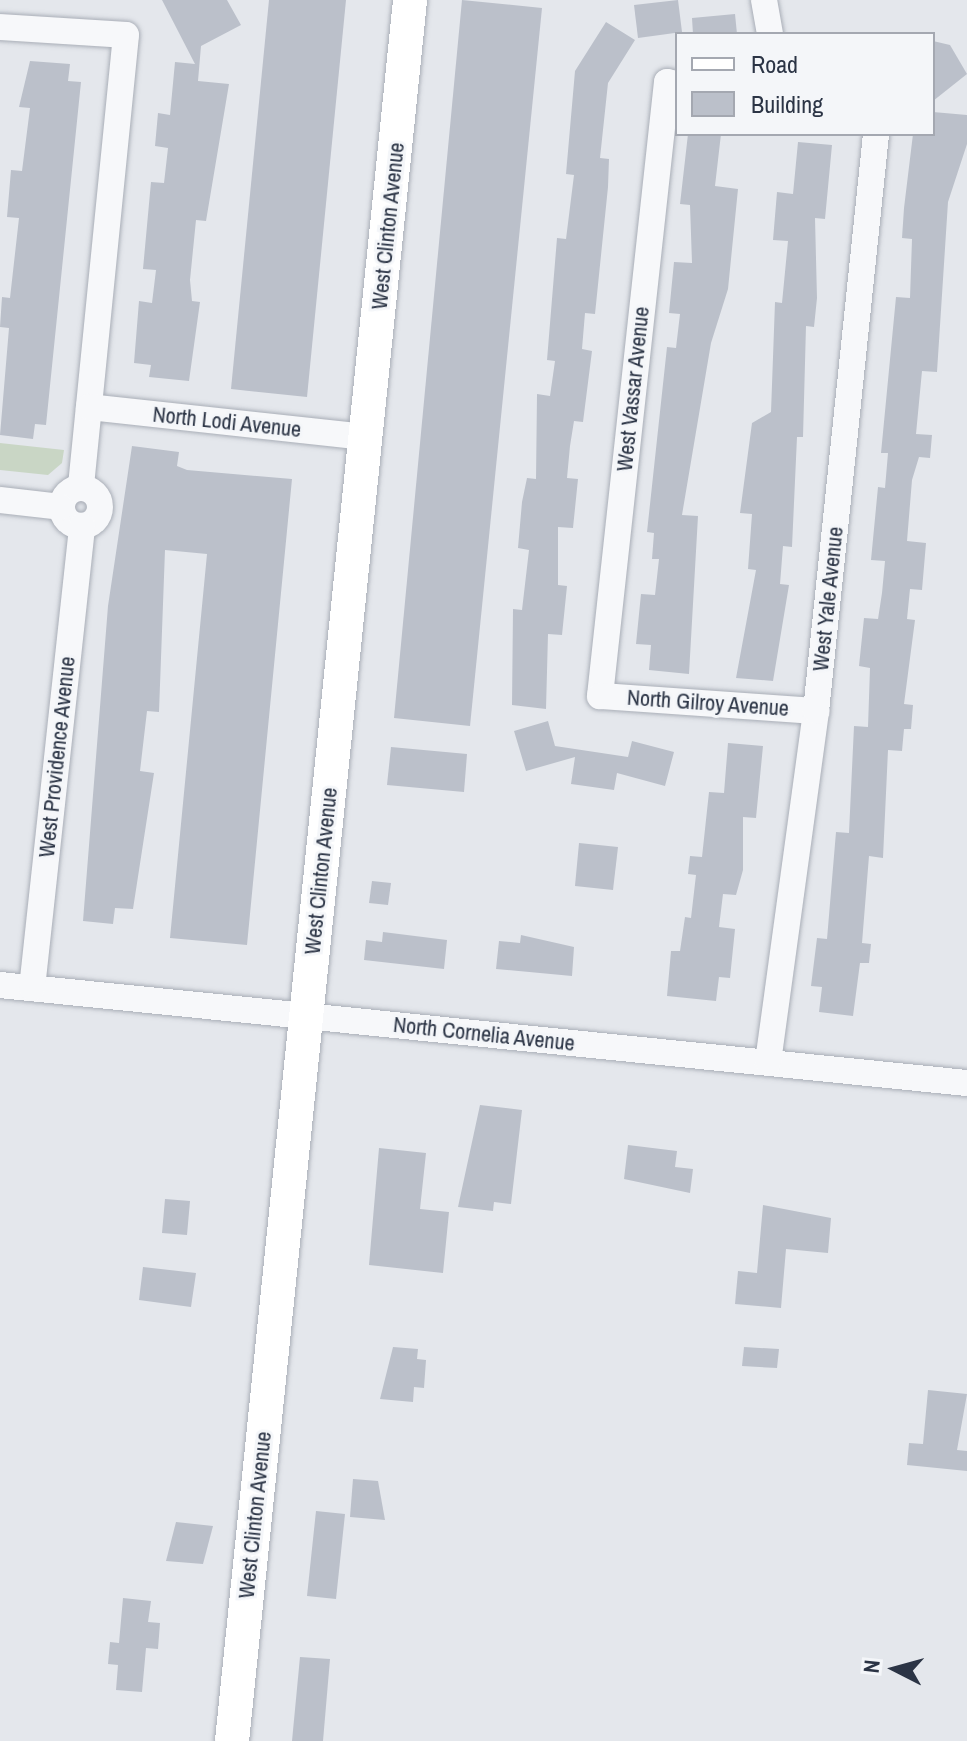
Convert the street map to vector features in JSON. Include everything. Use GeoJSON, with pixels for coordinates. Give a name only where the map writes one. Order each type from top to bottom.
{"type":"FeatureCollection","features":[{"type":"Feature","properties":{"kind":"main road","name":"West Clinton Avenue"},"geometry":{"type":"LineString","coordinates":[[232,1741],[410,0]]}},
{"type":"Feature","properties":{"kind":"street"},"geometry":{"type":"LineString","coordinates":[[764,0],[770,32]]}},
{"type":"Feature","properties":{"kind":"street"},"geometry":{"type":"LineString","coordinates":[[0,27],[126,35],[81,488],[61,507]]}},
{"type":"Feature","properties":{"kind":"street","name":"West Vassar Avenue"},"geometry":{"type":"LineString","coordinates":[[600,696],[672,83]]}},
{"type":"Feature","properties":{"kind":"street","name":"West Yale Avenue"},"geometry":{"type":"LineString","coordinates":[[768,1062],[816,711],[876,136]]}},
{"type":"Feature","properties":{"kind":"street","name":"North Lodi Avenue"},"geometry":{"type":"LineString","coordinates":[[89,407],[366,437]]}},
{"type":"Feature","properties":{"kind":"street"},"geometry":{"type":"LineString","coordinates":[[61,507],[65,519],[82,526],[100,509],[93,492],[81,488]]}},
{"type":"Feature","properties":{"kind":"street"},"geometry":{"type":"LineString","coordinates":[[0,500],[61,507]]}},
{"type":"Feature","properties":{"kind":"street","name":"West Providence Avenue"},"geometry":{"type":"LineString","coordinates":[[32,988],[82,526]]}},
{"type":"Feature","properties":{"kind":"street","name":"North Gilroy Avenue"},"geometry":{"type":"LineString","coordinates":[[600,696],[816,711]]}},
{"type":"Feature","properties":{"kind":"street","name":"North Cornelia Avenue"},"geometry":{"type":"LineString","coordinates":[[0,985],[967,1083]]}},
{"type":"Feature","properties":{"kind":"green space"},"geometry":{"type":"Polygon","coordinates":[[[0,443],[64,450],[62,463],[48,475],[0,470],[0,443]]]}},
{"type":"Feature","properties":{"kind":"building"},"geometry":{"type":"Polygon","coordinates":[[[162,0],[227,0],[241,25],[201,46],[198,81],[229,84],[206,221],[196,220],[190,280],[192,301],[200,302],[189,381],[149,377],[151,365],[134,363],[139,301],[152,303],[156,270],[143,269],[151,182],[164,183],[168,148],[155,146],[158,113],[170,115],[175,62],[195,64],[162,0]]]}},
{"type":"Feature","properties":{"kind":"building"},"geometry":{"type":"Polygon","coordinates":[[[269,0],[346,0],[307,397],[231,389],[269,0]]]}},
{"type":"Feature","properties":{"kind":"building"},"geometry":{"type":"Polygon","coordinates":[[[462,0],[542,8],[470,726],[394,718],[462,0]]]}},
{"type":"Feature","properties":{"kind":"building"},"geometry":{"type":"Polygon","coordinates":[[[678,0],[682,32],[638,38],[634,5],[678,0]]]}},
{"type":"Feature","properties":{"kind":"building"},"geometry":{"type":"Polygon","coordinates":[[[735,14],[737,32],[693,32],[692,18],[735,14]]]}},
{"type":"Feature","properties":{"kind":"building"},"geometry":{"type":"Polygon","coordinates":[[[606,22],[635,40],[608,83],[600,158],[609,159],[608,187],[595,314],[585,313],[582,349],[592,351],[583,422],[574,421],[570,446],[567,478],[578,479],[573,528],[558,527],[558,585],[567,586],[562,635],[548,634],[546,709],[512,705],[513,609],[522,610],[529,550],[518,548],[522,502],[527,478],[536,479],[537,394],[550,396],[555,361],[547,360],[557,238],[566,239],[574,175],[566,174],[575,71],[606,22]]]}},
{"type":"Feature","properties":{"kind":"building"},"geometry":{"type":"Polygon","coordinates":[[[935,41],[950,45],[967,74],[935,99],[935,41]]]}},
{"type":"Feature","properties":{"kind":"building"},"geometry":{"type":"Polygon","coordinates":[[[30,61],[70,64],[68,81],[81,82],[46,425],[35,424],[33,439],[0,435],[9,328],[0,327],[2,297],[10,298],[19,218],[7,217],[11,170],[22,171],[30,108],[19,107],[30,61]]]}},
{"type":"Feature","properties":{"kind":"building"},"geometry":{"type":"Polygon","coordinates":[[[935,112],[967,115],[967,144],[948,202],[937,372],[922,371],[916,434],[932,435],[930,458],[919,457],[912,480],[907,541],[926,543],[922,590],[910,589],[907,619],[915,620],[904,704],[913,705],[911,729],[904,729],[902,751],[888,750],[883,858],[869,856],[862,943],[871,944],[869,963],[860,963],[853,1016],[819,1012],[822,987],[811,986],[817,938],[827,939],[836,832],[849,833],[854,726],[868,727],[870,668],[859,666],[864,618],[878,619],[882,593],[885,561],[871,560],[878,487],[885,488],[888,453],[881,453],[896,297],[910,298],[912,239],[902,238],[913,136],[935,136],[935,112]]]}},
{"type":"Feature","properties":{"kind":"building"},"geometry":{"type":"Polygon","coordinates":[[[688,136],[721,136],[715,186],[738,189],[728,289],[711,343],[682,515],[698,516],[689,674],[649,670],[651,645],[636,644],[641,594],[655,595],[659,559],[652,559],[654,533],[647,532],[667,347],[676,348],[680,314],[669,313],[674,262],[692,263],[690,205],[680,204],[688,136]]]}},
{"type":"Feature","properties":{"kind":"building"},"geometry":{"type":"Polygon","coordinates":[[[798,142],[832,145],[825,219],[815,218],[817,298],[814,327],[806,326],[803,437],[797,437],[792,547],[783,546],[780,584],[789,585],[773,681],[736,678],[756,570],[748,569],[752,514],[740,513],[752,423],[771,412],[775,302],[782,303],[788,241],[773,240],[777,192],[793,194],[798,142]]]}},
{"type":"Feature","properties":{"kind":"building"},"geometry":{"type":"Polygon","coordinates":[[[132,446],[179,452],[177,466],[187,470],[292,479],[247,945],[170,938],[207,554],[165,550],[159,712],[147,711],[140,771],[154,773],[133,909],[115,908],[113,924],[83,921],[108,606],[132,446]]]}},
{"type":"Feature","properties":{"kind":"building"},"geometry":{"type":"Polygon","coordinates":[[[548,721],[555,746],[628,757],[632,741],[674,752],[665,786],[617,773],[614,790],[571,784],[575,757],[526,771],[514,731],[548,721]]]}},
{"type":"Feature","properties":{"kind":"building"},"geometry":{"type":"Polygon","coordinates":[[[728,743],[763,746],[756,818],[743,817],[743,870],[736,895],[723,894],[719,927],[735,929],[730,978],[719,977],[716,1001],[667,996],[671,951],[680,951],[685,917],[691,918],[696,875],[688,874],[690,856],[702,857],[709,792],[724,793],[728,743]]]}},
{"type":"Feature","properties":{"kind":"building"},"geometry":{"type":"Polygon","coordinates":[[[391,747],[467,754],[464,792],[387,785],[391,747]]]}},
{"type":"Feature","properties":{"kind":"building"},"geometry":{"type":"Polygon","coordinates":[[[579,843],[618,847],[613,890],[575,886],[579,843]]]}},
{"type":"Feature","properties":{"kind":"building"},"geometry":{"type":"Polygon","coordinates":[[[372,881],[391,883],[388,905],[369,903],[372,881]]]}},
{"type":"Feature","properties":{"kind":"building"},"geometry":{"type":"Polygon","coordinates":[[[383,932],[447,940],[444,969],[364,960],[366,940],[382,942],[383,932]]]}},
{"type":"Feature","properties":{"kind":"building"},"geometry":{"type":"Polygon","coordinates":[[[521,935],[574,947],[572,976],[496,969],[499,941],[520,943],[521,935]]]}},
{"type":"Feature","properties":{"kind":"building"},"geometry":{"type":"Polygon","coordinates":[[[480,1105],[522,1110],[511,1204],[494,1202],[493,1211],[458,1207],[480,1105]]]}},
{"type":"Feature","properties":{"kind":"building"},"geometry":{"type":"Polygon","coordinates":[[[628,1145],[677,1151],[675,1167],[693,1169],[690,1193],[624,1179],[628,1145]]]}},
{"type":"Feature","properties":{"kind":"building"},"geometry":{"type":"Polygon","coordinates":[[[379,1148],[426,1153],[420,1209],[449,1212],[443,1273],[369,1265],[379,1148]]]}},
{"type":"Feature","properties":{"kind":"building"},"geometry":{"type":"Polygon","coordinates":[[[165,1199],[190,1201],[187,1235],[162,1233],[165,1199]]]}},
{"type":"Feature","properties":{"kind":"building"},"geometry":{"type":"Polygon","coordinates":[[[763,1205],[831,1218],[828,1253],[786,1249],[781,1308],[735,1304],[738,1271],[757,1273],[763,1205]]]}},
{"type":"Feature","properties":{"kind":"building"},"geometry":{"type":"Polygon","coordinates":[[[143,1267],[196,1273],[191,1307],[139,1300],[143,1267]]]}},
{"type":"Feature","properties":{"kind":"building"},"geometry":{"type":"Polygon","coordinates":[[[393,1347],[418,1349],[417,1359],[426,1360],[424,1388],[414,1387],[413,1402],[380,1399],[393,1347]]]}},
{"type":"Feature","properties":{"kind":"building"},"geometry":{"type":"Polygon","coordinates":[[[744,1347],[779,1349],[777,1368],[742,1366],[744,1347]]]}},
{"type":"Feature","properties":{"kind":"building"},"geometry":{"type":"Polygon","coordinates":[[[928,1390],[967,1394],[957,1450],[967,1451],[967,1471],[907,1465],[909,1443],[923,1444],[928,1390]]]}},
{"type":"Feature","properties":{"kind":"building"},"geometry":{"type":"Polygon","coordinates":[[[353,1479],[378,1481],[385,1520],[350,1517],[353,1479]]]}},
{"type":"Feature","properties":{"kind":"building"},"geometry":{"type":"Polygon","coordinates":[[[316,1511],[345,1514],[336,1599],[307,1596],[316,1511]]]}},
{"type":"Feature","properties":{"kind":"building"},"geometry":{"type":"Polygon","coordinates":[[[176,1522],[213,1526],[203,1564],[166,1561],[176,1522]]]}},
{"type":"Feature","properties":{"kind":"building"},"geometry":{"type":"Polygon","coordinates":[[[123,1598],[151,1601],[148,1622],[160,1623],[158,1649],[146,1648],[142,1692],[116,1690],[118,1665],[108,1664],[110,1642],[119,1643],[123,1598]]]}},
{"type":"Feature","properties":{"kind":"building"},"geometry":{"type":"Polygon","coordinates":[[[300,1657],[330,1659],[323,1741],[292,1741],[300,1657]]]}}]}
